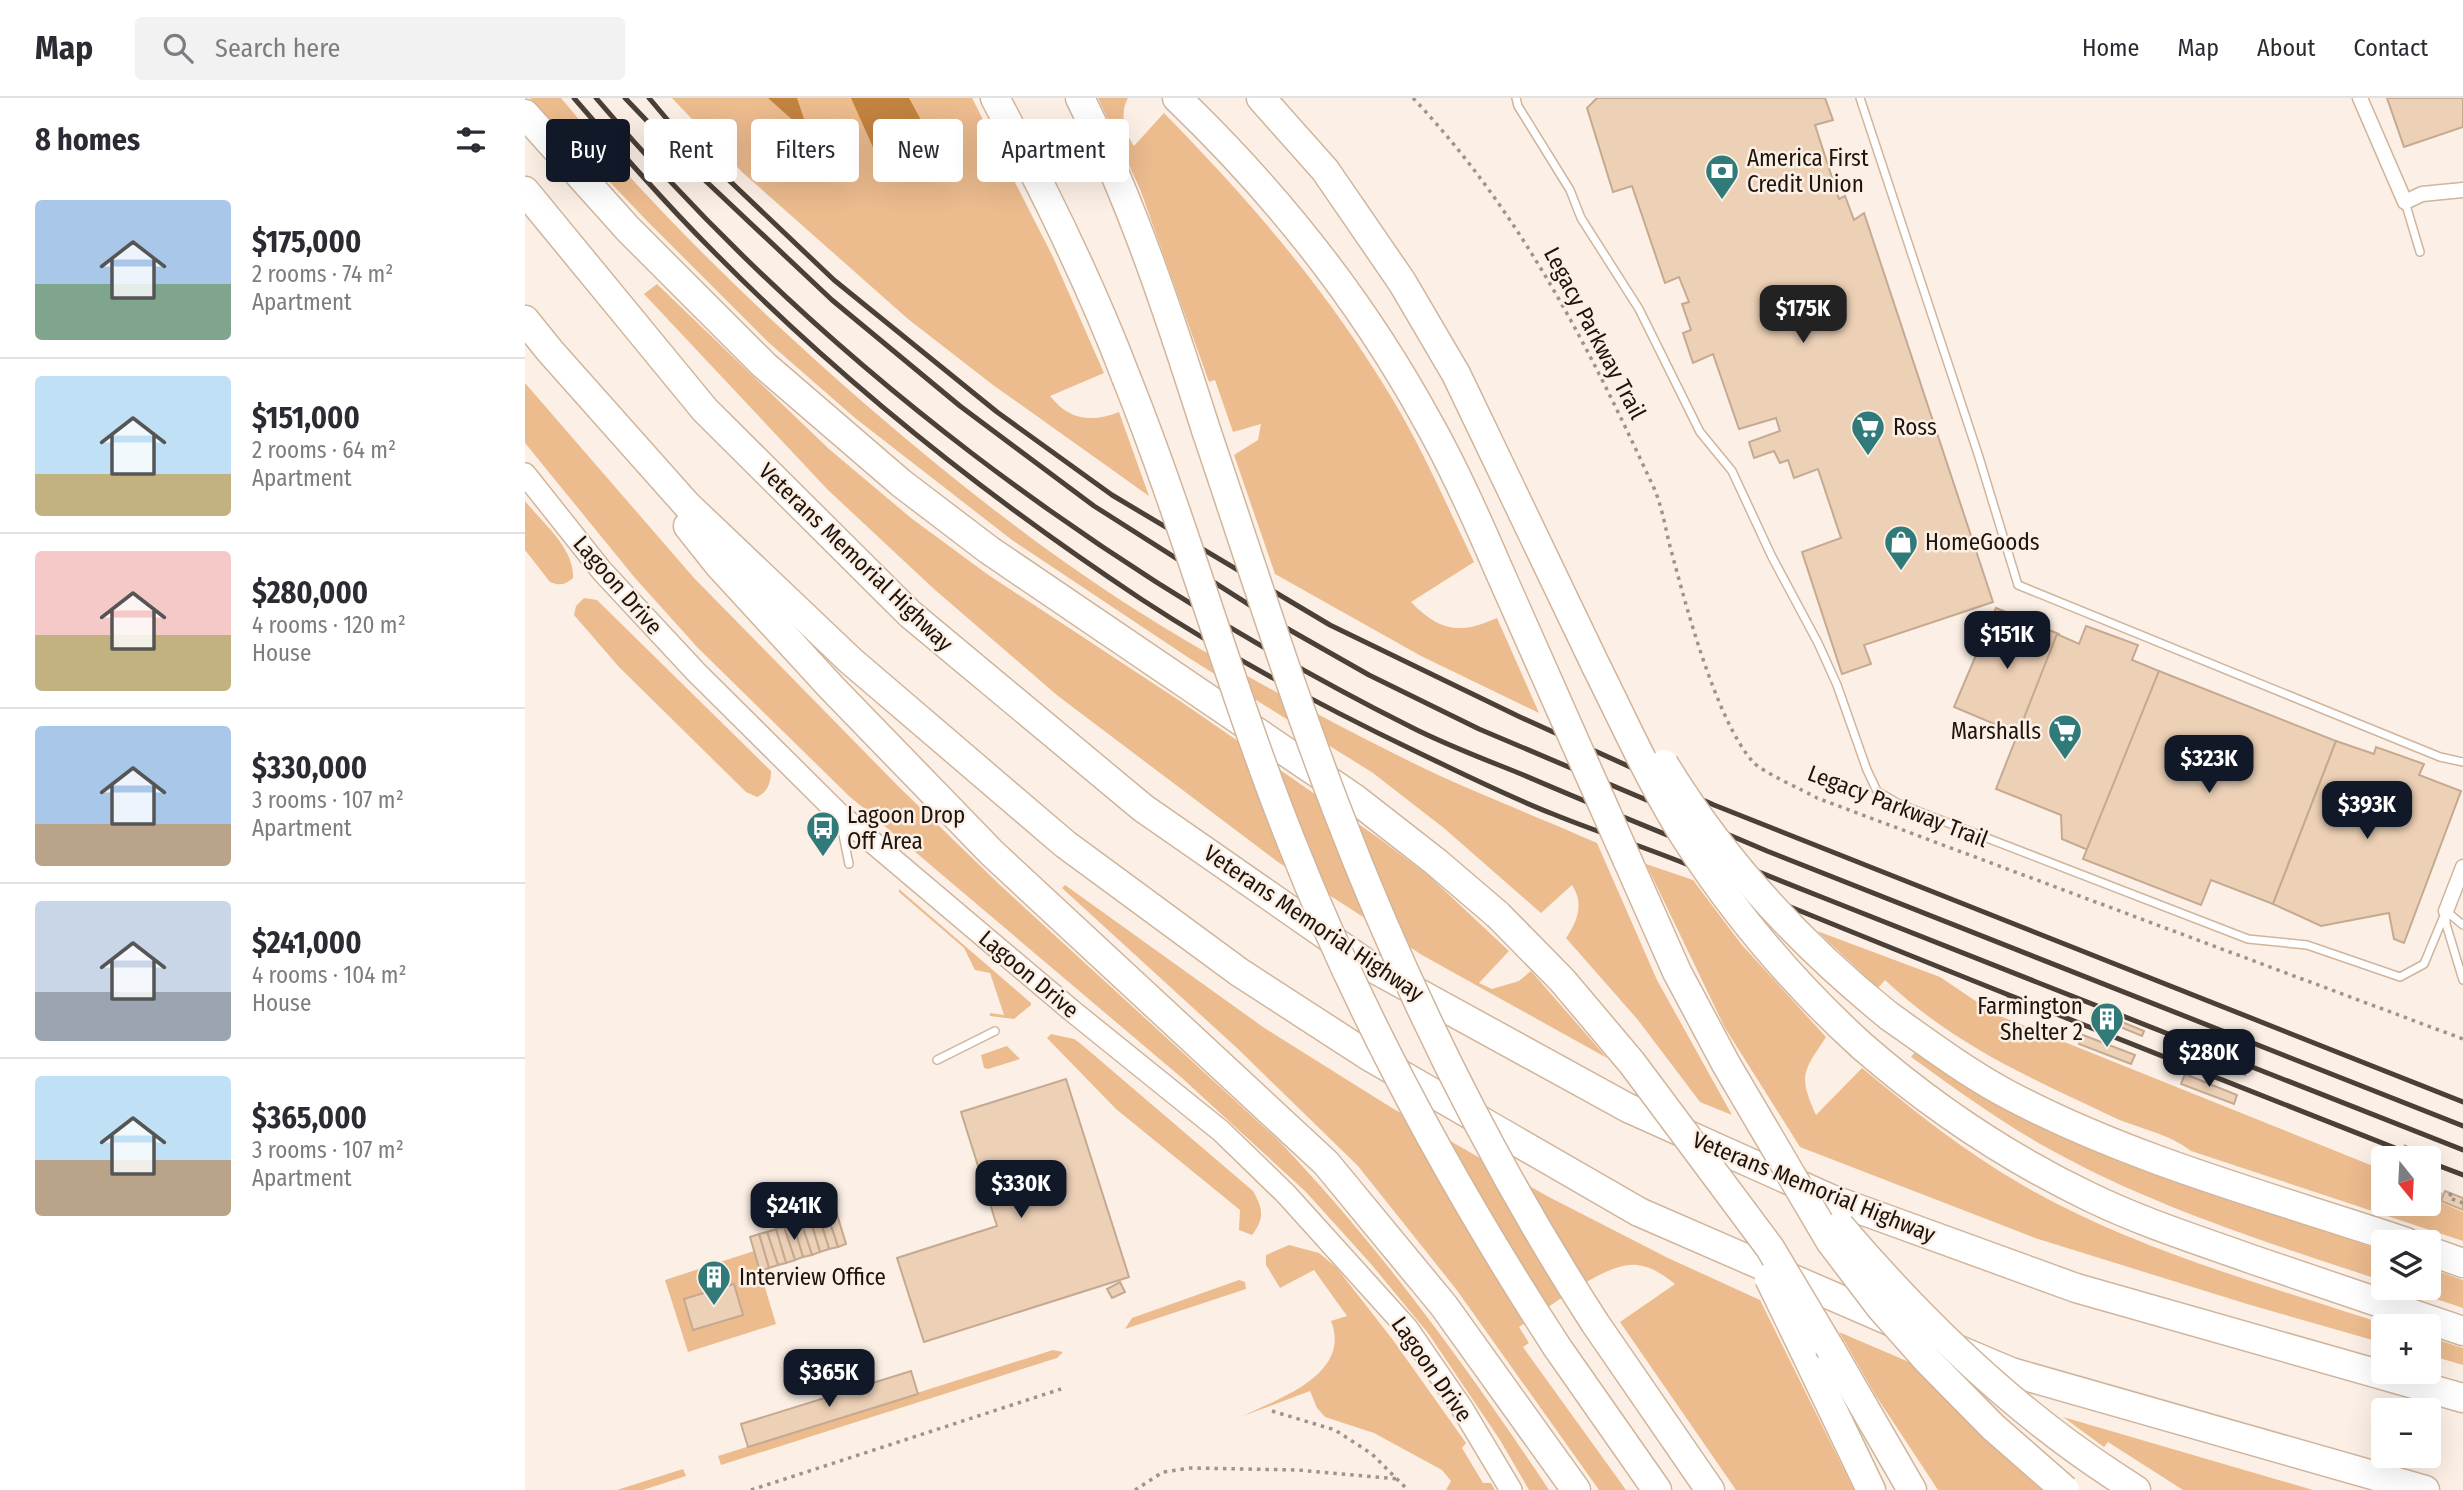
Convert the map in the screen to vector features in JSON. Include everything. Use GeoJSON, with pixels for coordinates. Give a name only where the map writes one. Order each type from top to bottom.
{"type":"FeatureCollection","features":[{"type":"Feature","properties":{"kind":"highway"},"geometry":{"type":"LineString","coordinates":[[995,98],[1078,260],[1126,377],[1147,430],[1255,747],[1324,919],[1375,1031],[1475,1217],[1557,1348],[1657,1490]]}},
{"type":"Feature","properties":{"kind":"highway"},"geometry":{"type":"LineString","coordinates":[[1080,98],[1130,208],[1151,264],[1309,734],[1387,933],[1436,1043],[1531,1219],[1595,1323],[1710,1490]]}},
{"type":"Feature","properties":{"kind":"highway"},"geometry":{"type":"LineString","coordinates":[[1177,98],[1295,224],[1377,336],[1429,423],[1497,566],[1677,972],[1726,1065],[1830,1241],[1881,1308],[1928,1362],[1985,1419],[2065,1490]]}},
{"type":"Feature","properties":{"kind":"highway"},"geometry":{"type":"LineString","coordinates":[[1261,98],[1325,170],[1402,282],[1456,374],[1596,666],[1668,806],[1705,866],[1783,967],[1862,1046],[1914,1090],[2032,1167],[2156,1226],[2463,1331]]}},
{"type":"Feature","properties":{"kind":"highway"},"geometry":{"type":"LineString","coordinates":[[525,114],[628,229],[764,365],[901,484],[989,550],[1354,798],[1498,915],[1608,1032],[1770,1248],[1912,1490]]}},
{"type":"Feature","properties":{"kind":"highway","name":"Veterans Memorial Highway"},"geometry":{"type":"LineString","coordinates":[[525,191],[705,411],[910,614],[1143,808],[1373,968],[1628,1108],[1831,1199],[2076,1288],[2463,1398]]}},
{"type":"Feature","properties":{"kind":"highway"},"geometry":{"type":"LineString","coordinates":[[525,320],[719,565],[831,687],[992,853],[1326,1163],[1444,1306],[1573,1490]]}},
{"type":"Feature","properties":{"kind":"highway"},"geometry":{"type":"LineString","coordinates":[[550,351],[687,505],[871,678],[1065,844],[1239,972],[1367,1055],[1639,1212],[2011,1372],[2425,1490]]}},
{"type":"Feature","properties":{"kind":"highway"},"geometry":{"type":"LineString","coordinates":[[1596,666],[1657,751],[1698,817],[1743,876],[1822,959],[1889,1016],[1969,1071],[2039,1110],[2165,1161],[2371,1230]]}},
{"type":"Feature","properties":{"kind":"highway"},"geometry":{"type":"LineString","coordinates":[[1699,1153],[1758,1257],[1871,1490]]}},
{"type":"Feature","properties":{"kind":"highway"},"geometry":{"type":"LineString","coordinates":[[1784,1160],[1911,1307],[1962,1356],[2042,1424],[2136,1490]]}},
{"type":"Feature","properties":{"kind":"highway"},"geometry":{"type":"LineString","coordinates":[[2441,1255],[2463,1263]]}},
{"type":"Feature","properties":{"kind":"street"},"geometry":{"type":"LineString","coordinates":[[2360,98],[2405,202],[2422,194],[2463,190]]}},
{"type":"Feature","properties":{"kind":"street","name":"Lagoon Drive"},"geometry":{"type":"LineString","coordinates":[[525,474],[612,581],[696,673],[838,813],[1071,1010],[1220,1131],[1268,1175],[1407,1328],[1462,1408],[1511,1490]]}},
{"type":"Feature","properties":{"kind":"street"},"geometry":{"type":"LineString","coordinates":[[2445,911],[2462,871]]}},
{"type":"Feature","properties":{"kind":"lane"},"geometry":{"type":"LineString","coordinates":[[1516,98],[1518,106],[1570,191],[1581,218],[1639,309],[1700,432],[1732,471],[1772,556],[1818,643],[1877,791],[1899,804],[2248,940],[2307,945],[2400,977],[2424,964],[2445,911]]}},
{"type":"Feature","properties":{"kind":"lane"},"geometry":{"type":"LineString","coordinates":[[1860,98],[1978,453],[2018,585],[2440,757],[2463,762]]}},
{"type":"Feature","properties":{"kind":"lane"},"geometry":{"type":"LineString","coordinates":[[2405,202],[2420,252]]}},
{"type":"Feature","properties":{"kind":"lane"},"geometry":{"type":"LineString","coordinates":[[838,813],[849,864]]}},
{"type":"Feature","properties":{"kind":"lane"},"geometry":{"type":"LineString","coordinates":[[2445,911],[2463,925]]}},
{"type":"Feature","properties":{"kind":"lane"},"geometry":{"type":"LineString","coordinates":[[2445,911],[2446,924],[2463,980]]}},
{"type":"Feature","properties":{"kind":"lane"},"geometry":{"type":"LineString","coordinates":[[937,1060],[995,1031]]}},
{"type":"Feature","properties":{"kind":"path","name":"Legacy Parkway Trail"},"geometry":{"type":"LineString","coordinates":[[1413,98],[1452,139],[1533,251],[1585,343],[1654,488],[1702,652],[1729,725],[1754,764],[1817,798],[2463,1040]]}},
{"type":"Feature","properties":{"kind":"path"},"geometry":{"type":"LineString","coordinates":[[2008,998],[2011,990]]}},
{"type":"Feature","properties":{"kind":"path"},"geometry":{"type":"LineString","coordinates":[[2451,1193],[2449,1198],[2463,1203]]}},
{"type":"Feature","properties":{"kind":"path"},"geometry":{"type":"LineString","coordinates":[[751,1490],[1061,1389]]}},
{"type":"Feature","properties":{"kind":"path"},"geometry":{"type":"LineString","coordinates":[[1272,1410],[1335,1430],[1372,1454],[1408,1490]]}},
{"type":"Feature","properties":{"kind":"path"},"geometry":{"type":"LineString","coordinates":[[1135,1490],[1163,1472],[1191,1468],[1298,1470],[1398,1479]]}},
{"type":"Feature","properties":{"kind":"shaded area"},"geometry":{"type":"Polygon","coordinates":[[[530,98],[561,98],[579,119],[550,119],[530,98]]]}},
{"type":"Feature","properties":{"kind":"shaded area"},"geometry":{"type":"Polygon","coordinates":[[[672,98],[972,98],[983,119],[977,119],[977,182],[1015,182],[1053,257],[1104,373],[1050,396],[1065,410],[1081,417],[1099,418],[1119,412],[1149,496],[993,385],[908,319],[753,182],[859,182],[859,119],[751,119],[751,180],[737,167],[737,119],[692,119],[672,98]]]}},
{"type":"Feature","properties":{"kind":"shaded area"},"geometry":{"type":"Polygon","coordinates":[[[768,98],[797,98],[804,119],[791,119],[768,98]]]}},
{"type":"Feature","properties":{"kind":"shaded area"},"geometry":{"type":"Polygon","coordinates":[[[851,98],[909,98],[920,119],[873,119],[873,147],[851,98]]]}},
{"type":"Feature","properties":{"kind":"shaded area"},"geometry":{"type":"Polygon","coordinates":[[[1098,98],[1128,98],[1124,119],[1108,119],[1098,98]]]}},
{"type":"Feature","properties":{"kind":"shaded area"},"geometry":{"type":"Polygon","coordinates":[[[1164,113],[1258,215],[1315,285],[1393,400],[1474,562],[1411,602],[1431,619],[1451,627],[1472,627],[1497,618],[1539,713],[1421,656],[1275,574],[1234,455],[1258,440],[1261,424],[1233,432],[1215,380],[1209,382],[1129,165],[1129,137],[1134,146],[1164,113]]]}},
{"type":"Feature","properties":{"kind":"shaded area"},"geometry":{"type":"Polygon","coordinates":[[[630,177],[710,260],[790,337],[872,410],[1025,534],[1106,591],[1190,643],[1321,716],[1449,780],[1597,843],[1657,980],[1732,1115],[1700,1102],[1638,1020],[1566,938],[1574,925],[1579,905],[1572,885],[1541,913],[1445,829],[1373,773],[1189,658],[1012,540],[855,418],[768,342],[610,182],[630,182],[630,177]]]}},
{"type":"Feature","properties":{"kind":"shaded area"},"geometry":{"type":"Polygon","coordinates":[[[657,284],[829,449],[911,518],[987,574],[1180,701],[1429,876],[1509,951],[1479,983],[1492,989],[1519,981],[1531,971],[1607,1058],[1422,955],[1278,862],[1058,696],[934,589],[828,490],[644,294],[657,284]]]}},
{"type":"Feature","properties":{"kind":"shaded area"},"geometry":{"type":"Polygon","coordinates":[[[525,383],[694,578],[898,786],[1001,886],[1279,1141],[1352,1223],[1422,1310],[1549,1490],[1529,1490],[1500,1440],[1428,1333],[1306,1192],[1182,1078],[849,796],[698,648],[635,578],[525,443],[525,383]]]}},
{"type":"Feature","properties":{"kind":"shaded area"},"geometry":{"type":"Polygon","coordinates":[[[525,501],[556,536],[569,557],[573,578],[567,582],[550,582],[525,550],[525,501]]]}},
{"type":"Feature","properties":{"kind":"shaded area"},"geometry":{"type":"Polygon","coordinates":[[[584,598],[597,600],[771,771],[764,792],[757,797],[746,792],[619,667],[574,615],[576,606],[584,598]]]}},
{"type":"Feature","properties":{"kind":"shaded area"},"geometry":{"type":"Polygon","coordinates":[[[1646,864],[1693,880],[1742,945],[1826,1037],[1812,1058],[1806,1074],[1807,1091],[1816,1115],[1862,1068],[1960,1145],[2024,1186],[2067,1209],[2112,1230],[2203,1265],[2371,1320],[2371,1340],[2035,1238],[1800,1147],[1725,1028],[1646,864]]]}},
{"type":"Feature","properties":{"kind":"shaded area"},"geometry":{"type":"Polygon","coordinates":[[[1065,885],[1263,1027],[1392,1108],[1547,1196],[1668,1258],[1760,1300],[1854,1490],[1736,1490],[1620,1322],[1675,1284],[1653,1270],[1637,1265],[1624,1266],[1593,1278],[1519,1327],[1529,1343],[1523,1347],[1626,1490],[1599,1490],[1456,1289],[1358,1166],[1238,1049],[1062,888],[1065,885]]]}},
{"type":"Feature","properties":{"kind":"shaded area"},"geometry":{"type":"Polygon","coordinates":[[[899,889],[1031,1005],[1014,1019],[990,1016],[990,1013],[1004,1015],[990,973],[975,970],[964,948],[899,892],[899,889]]]}},
{"type":"Feature","properties":{"kind":"shaded area"},"geometry":{"type":"Polygon","coordinates":[[[1817,931],[1940,977],[1995,1014],[2371,1165],[2371,1211],[2191,1151],[2163,1135],[2113,1117],[1966,1042],[1938,1024],[1885,980],[1878,988],[1817,931]]]}},
{"type":"Feature","properties":{"kind":"shaded area"},"geometry":{"type":"Polygon","coordinates":[[[1051,1034],[1074,1039],[1081,1044],[1253,1191],[1259,1203],[1261,1218],[1252,1235],[1239,1230],[1240,1210],[1116,1109],[1047,1038],[1051,1034]]]}},
{"type":"Feature","properties":{"kind":"shaded area"},"geometry":{"type":"Polygon","coordinates":[[[1007,1046],[1020,1059],[984,1068],[981,1055],[1007,1046]]]}},
{"type":"Feature","properties":{"kind":"shaded area"},"geometry":{"type":"Polygon","coordinates":[[[1917,1050],[2166,1174],[2371,1247],[2371,1277],[2215,1224],[2092,1171],[2034,1141],[1911,1057],[1917,1050]]]}},
{"type":"Feature","properties":{"kind":"shaded area"},"geometry":{"type":"Polygon","coordinates":[[[2441,1202],[2463,1212],[2463,1241],[2441,1234],[2441,1230],[2430,1230],[2387,1216],[2441,1216],[2441,1202]]]}},
{"type":"Feature","properties":{"kind":"shaded area"},"geometry":{"type":"Polygon","coordinates":[[[1289,1245],[1319,1253],[1336,1267],[1393,1340],[1466,1443],[1462,1448],[1483,1483],[1491,1483],[1495,1490],[1446,1490],[1451,1481],[1442,1470],[1374,1433],[1325,1417],[1317,1408],[1310,1391],[1243,1416],[1293,1392],[1322,1370],[1331,1356],[1335,1340],[1331,1321],[1347,1316],[1314,1270],[1280,1288],[1266,1265],[1266,1255],[1289,1245]]]}},
{"type":"Feature","properties":{"kind":"shaded area"},"geometry":{"type":"Polygon","coordinates":[[[754,1251],[776,1324],[688,1352],[665,1280],[754,1251]]]}},
{"type":"Feature","properties":{"kind":"shaded area"},"geometry":{"type":"Polygon","coordinates":[[[2441,1272],[2463,1280],[2463,1308],[2439,1300],[2441,1272]]]}},
{"type":"Feature","properties":{"kind":"shaded area"},"geometry":{"type":"Polygon","coordinates":[[[1239,1280],[1245,1282],[1246,1289],[1125,1329],[1132,1318],[1239,1280]]]}},
{"type":"Feature","properties":{"kind":"shaded area"},"geometry":{"type":"Polygon","coordinates":[[[1839,1332],[1909,1362],[1976,1429],[2044,1490],[1938,1490],[1876,1396],[1839,1332]]]}},
{"type":"Feature","properties":{"kind":"shaded area"},"geometry":{"type":"Polygon","coordinates":[[[2441,1341],[2463,1348],[2463,1365],[2441,1359],[2441,1341]]]}},
{"type":"Feature","properties":{"kind":"shaded area"},"geometry":{"type":"Polygon","coordinates":[[[1053,1350],[1063,1352],[1057,1358],[721,1465],[718,1456],[1053,1350]]]}},
{"type":"Feature","properties":{"kind":"shaded area"},"geometry":{"type":"Polygon","coordinates":[[[2063,1417],[2313,1490],[2183,1490],[2108,1442],[2104,1447],[2063,1417]]]}},
{"type":"Feature","properties":{"kind":"shaded area"},"geometry":{"type":"Polygon","coordinates":[[[683,1469],[686,1476],[643,1490],[617,1490],[683,1469]]]}},
{"type":"Feature","properties":{"kind":"building"},"geometry":{"type":"Polygon","coordinates":[[[1597,98],[1825,98],[1833,120],[1815,125],[1839,199],[1845,196],[1854,220],[1864,213],[1993,602],[1864,645],[1871,664],[1842,674],[1802,552],[1841,538],[1818,469],[1794,478],[1788,460],[1780,463],[1774,451],[1754,458],[1749,442],[1780,431],[1776,418],[1739,429],[1713,354],[1693,363],[1683,333],[1691,330],[1682,304],[1689,302],[1679,277],[1665,283],[1632,186],[1613,192],[1587,108],[1597,98]]]}},
{"type":"Feature","properties":{"kind":"building"},"geometry":{"type":"Polygon","coordinates":[[[2387,98],[2463,98],[2463,127],[2404,147],[2387,98]]]}},
{"type":"Feature","properties":{"kind":"building"},"geometry":{"type":"Polygon","coordinates":[[[1996,608],[2059,634],[2018,734],[1954,707],[1996,608]]]}},
{"type":"Feature","properties":{"kind":"building","name":"Marshalls"},"geometry":{"type":"Polygon","coordinates":[[[2086,626],[2138,645],[2132,660],[2159,671],[2088,850],[2062,839],[2061,815],[1996,789],[2057,634],[2079,644],[2086,626]]]}},
{"type":"Feature","properties":{"kind":"building"},"geometry":{"type":"Polygon","coordinates":[[[2159,671],[2336,741],[2273,904],[2211,880],[2201,905],[2083,859],[2159,671]]]}},
{"type":"Feature","properties":{"kind":"building"},"geometry":{"type":"Polygon","coordinates":[[[2336,741],[2374,754],[2376,747],[2424,764],[2419,775],[2461,791],[2404,943],[2394,939],[2389,913],[2321,926],[2273,904],[2336,741]]]}},
{"type":"Feature","properties":{"kind":"building"},"geometry":{"type":"Polygon","coordinates":[[[2093,1010],[2144,1031],[2142,1036],[2091,1015],[2093,1010]]]}},
{"type":"Feature","properties":{"kind":"building","name":"Farmington Shelter 2"},"geometry":{"type":"Polygon","coordinates":[[[2083,1035],[2135,1055],[2131,1064],[2079,1044],[2083,1035]]]}},
{"type":"Feature","properties":{"kind":"building"},"geometry":{"type":"Polygon","coordinates":[[[2195,1051],[2246,1071],[2245,1075],[2193,1056],[2195,1051]]]}},
{"type":"Feature","properties":{"kind":"building"},"geometry":{"type":"Polygon","coordinates":[[[2185,1074],[2237,1095],[2234,1104],[2181,1084],[2185,1074]]]}},
{"type":"Feature","properties":{"kind":"building"},"geometry":{"type":"Polygon","coordinates":[[[1066,1079],[1129,1277],[924,1342],[897,1258],[997,1226],[961,1112],[1066,1079]]]}},
{"type":"Feature","properties":{"kind":"building"},"geometry":{"type":"Polygon","coordinates":[[[2445,1191],[2463,1198],[2463,1210],[2441,1201],[2445,1191]]]}},
{"type":"Feature","properties":{"kind":"building"},"geometry":{"type":"Polygon","coordinates":[[[836,1211],[846,1244],[838,1247],[827,1214],[836,1211]]]}},
{"type":"Feature","properties":{"kind":"building"},"geometry":{"type":"Polygon","coordinates":[[[827,1214],[838,1247],[829,1249],[819,1216],[827,1214]]]}},
{"type":"Feature","properties":{"kind":"building"},"geometry":{"type":"Polygon","coordinates":[[[819,1216],[829,1249],[820,1252],[810,1219],[819,1216]]]}},
{"type":"Feature","properties":{"kind":"building"},"geometry":{"type":"Polygon","coordinates":[[[810,1219],[820,1252],[812,1255],[801,1222],[810,1219]]]}},
{"type":"Feature","properties":{"kind":"building"},"geometry":{"type":"Polygon","coordinates":[[[801,1222],[812,1255],[803,1257],[793,1224],[801,1222]]]}},
{"type":"Feature","properties":{"kind":"building"},"geometry":{"type":"Polygon","coordinates":[[[793,1224],[803,1257],[795,1260],[784,1227],[793,1224]]]}},
{"type":"Feature","properties":{"kind":"building"},"geometry":{"type":"Polygon","coordinates":[[[784,1227],[795,1260],[786,1263],[776,1229],[784,1227]]]}},
{"type":"Feature","properties":{"kind":"building"},"geometry":{"type":"Polygon","coordinates":[[[776,1229],[786,1263],[778,1265],[767,1232],[776,1229]]]}},
{"type":"Feature","properties":{"kind":"building"},"geometry":{"type":"Polygon","coordinates":[[[767,1232],[778,1265],[769,1268],[759,1234],[767,1232]]]}},
{"type":"Feature","properties":{"kind":"building"},"geometry":{"type":"Polygon","coordinates":[[[759,1234],[769,1268],[760,1271],[750,1237],[759,1234]]]}},
{"type":"Feature","properties":{"kind":"building"},"geometry":{"type":"Polygon","coordinates":[[[1120,1282],[1125,1292],[1112,1298],[1107,1289],[1120,1282]]]}},
{"type":"Feature","properties":{"kind":"building","name":"Interview Office"},"geometry":{"type":"Polygon","coordinates":[[[734,1284],[743,1315],[693,1330],[684,1299],[734,1284]]]}},
{"type":"Feature","properties":{"kind":"building"},"geometry":{"type":"Polygon","coordinates":[[[911,1371],[918,1394],[748,1447],[741,1424],[911,1371]]]}},
{"type":"Feature","properties":{"kind":"railway"},"geometry":{"type":"LineString","coordinates":[[574,98],[659,195],[712,250],[761,299],[864,392],[1027,520],[1141,599],[1241,660],[1380,734],[1536,807],[1669,857],[1960,976],[2390,1146]]}},
{"type":"Feature","properties":{"kind":"railway"},"geometry":{"type":"LineString","coordinates":[[596,98],[682,194],[774,286],[871,372],[972,453],[1077,529],[1185,600],[1297,666],[1411,727],[1465,752],[1748,868],[2463,1150]]}},
{"type":"Feature","properties":{"kind":"railway"},"geometry":{"type":"LineString","coordinates":[[625,98],[694,170],[832,300],[960,406],[1094,506],[1281,625],[1369,675],[1479,729],[1767,851],[2463,1126]]}},
{"type":"Feature","properties":{"kind":"railway"},"geometry":{"type":"LineString","coordinates":[[649,98],[676,130],[834,280],[997,412],[1112,495],[1330,625],[1520,717],[1714,805],[2463,1102]]}},
{"type":"Feature","properties":{"kind":"railway"},"geometry":{"type":"LineString","coordinates":[[2441,1167],[2463,1175]]}},
{"type":"Feature","properties":{"kind":"place","name":"America First Credit Union"},"geometry":{"type":"Point","coordinates":[1722,201]}},
{"type":"Feature","properties":{"kind":"place","name":"Ross"},"geometry":{"type":"Point","coordinates":[1868,457]}},
{"type":"Feature","properties":{"kind":"place","name":"HomeGoods"},"geometry":{"type":"Point","coordinates":[1901,572]}},
{"type":"Feature","properties":{"kind":"place","name":"Marshalls"},"geometry":{"type":"Point","coordinates":[2065,761]}},
{"type":"Feature","properties":{"kind":"place","name":"Lagoon Drop Off Area"},"geometry":{"type":"Point","coordinates":[823,858]}},
{"type":"Feature","properties":{"kind":"place","name":"Farmington Shelter 2"},"geometry":{"type":"Point","coordinates":[2107,1049]}},
{"type":"Feature","properties":{"kind":"place","name":"Interview Office"},"geometry":{"type":"Point","coordinates":[714,1307]}}]}
